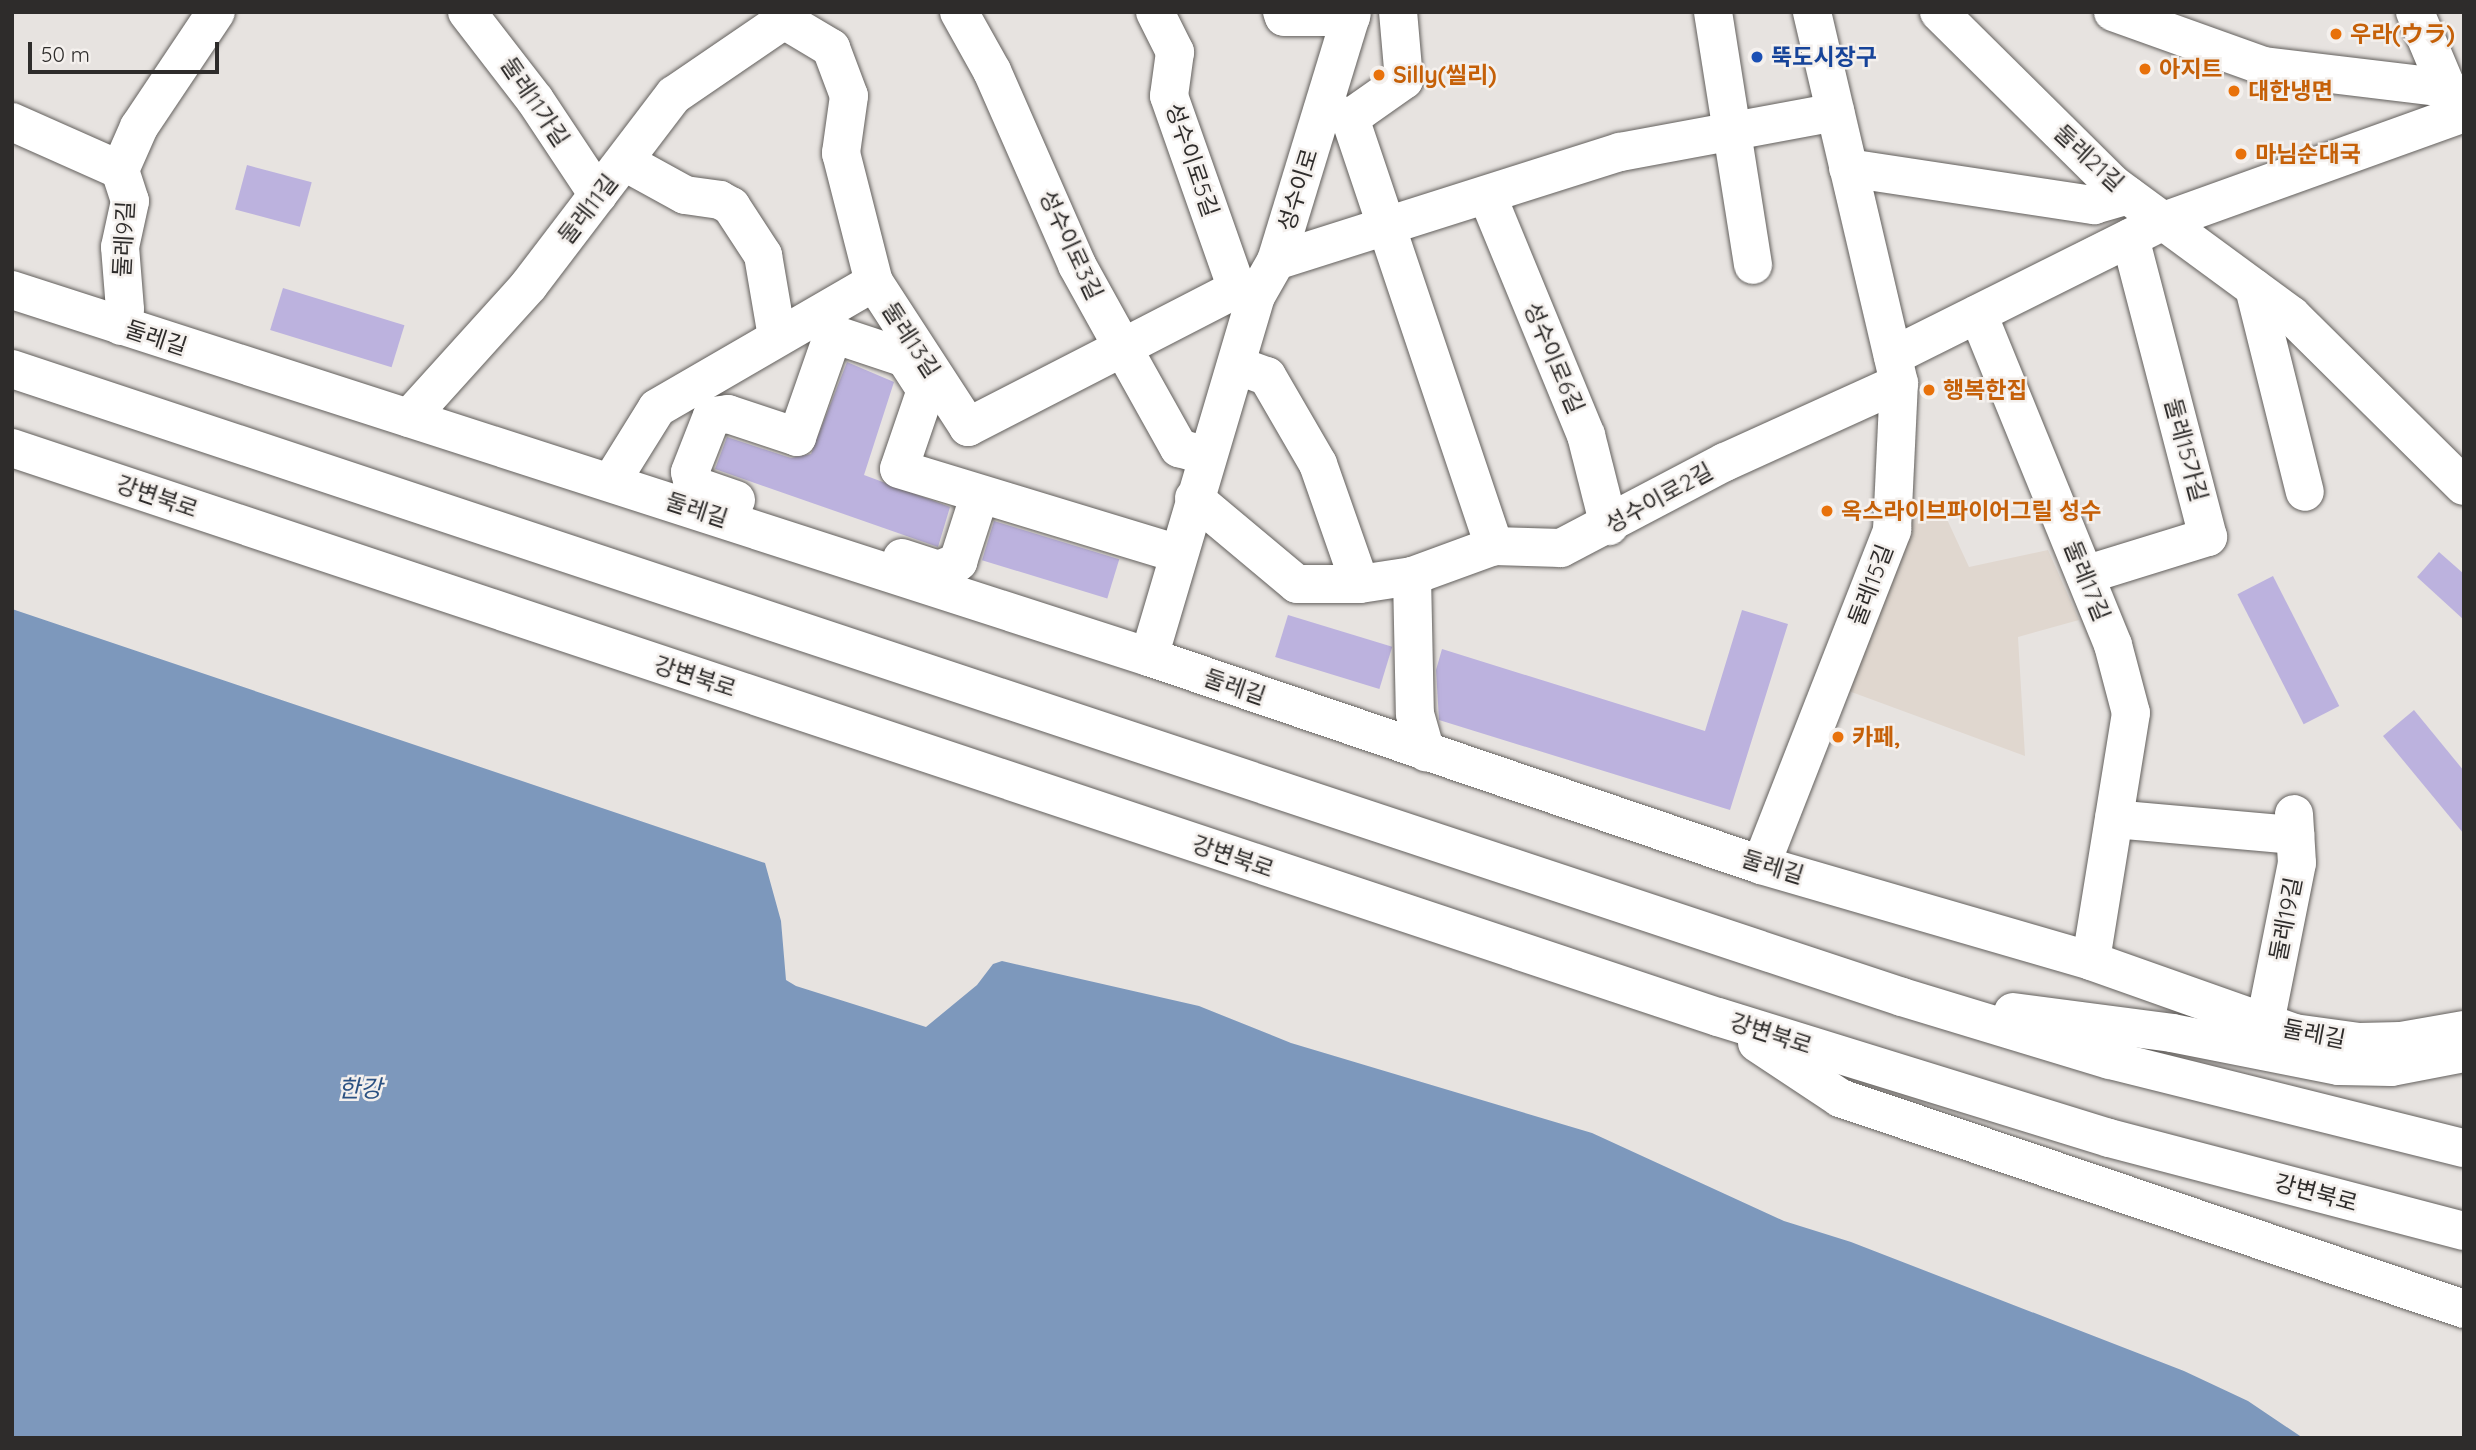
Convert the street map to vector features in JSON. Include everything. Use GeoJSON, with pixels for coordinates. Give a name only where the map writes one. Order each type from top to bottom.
{"type":"FeatureCollection","features":[{"type":"Feature","properties":{"kind":"main road","name":"둘레9길"},"geometry":{"type":"LineString","coordinates":[[121,326],[125,309],[120,247],[130,201],[120,170],[139,127],[216,12]]}},
{"type":"Feature","properties":{"kind":"main road","name":"둘레11가길"},"geometry":{"type":"LineString","coordinates":[[467,12],[535,100],[597,195]]}},
{"type":"Feature","properties":{"kind":"main road","name":"성수이로3길"},"geometry":{"type":"LineString","coordinates":[[959,12],[992,71],[1077,265],[1123,348],[1179,447],[1207,456]]}},
{"type":"Feature","properties":{"kind":"main road","name":"성수이로5길"},"geometry":{"type":"LineString","coordinates":[[1155,12],[1175,52],[1169,96],[1247,292]]}},
{"type":"Feature","properties":{"kind":"main road"},"geometry":{"type":"LineString","coordinates":[[1282,12],[1284,17],[1352,15]]}},
{"type":"Feature","properties":{"kind":"main road"},"geometry":{"type":"LineString","coordinates":[[1398,12],[1404,80],[1337,113],[1387,228],[1494,546]]}},
{"type":"Feature","properties":{"kind":"main road"},"geometry":{"type":"LineString","coordinates":[[1713,12],[1734,131],[1753,265]]}},
{"type":"Feature","properties":{"kind":"main road","name":"둘레15길"},"geometry":{"type":"LineString","coordinates":[[1761,865],[1892,530],[1896,370],[1812,12]]}},
{"type":"Feature","properties":{"kind":"main road","name":"둘레21길"},"geometry":{"type":"LineString","coordinates":[[1939,12],[2128,195],[2291,315],[2464,486]]}},
{"type":"Feature","properties":{"kind":"main road"},"geometry":{"type":"LineString","coordinates":[[2113,12],[2264,66],[2458,106]]}},
{"type":"Feature","properties":{"kind":"main road"},"geometry":{"type":"LineString","coordinates":[[2415,12],[2458,106]]}},
{"type":"Feature","properties":{"kind":"main road","name":"성수이로"},"geometry":{"type":"LineString","coordinates":[[1149,657],[1194,498],[1236,365],[1247,292],[1276,261],[1337,113],[1352,15]]}},
{"type":"Feature","properties":{"kind":"main road","name":"둘레11길"},"geometry":{"type":"LineString","coordinates":[[409,418],[529,285],[674,95],[786,16],[831,48],[849,96],[841,153],[874,282]]}},
{"type":"Feature","properties":{"kind":"main road"},"geometry":{"type":"LineString","coordinates":[[1896,370],[1979,314],[2164,221],[2458,106]]}},
{"type":"Feature","properties":{"kind":"main road"},"geometry":{"type":"LineString","coordinates":[[1276,261],[1620,152],[1835,112]]}},
{"type":"Feature","properties":{"kind":"main road"},"geometry":{"type":"LineString","coordinates":[[14,127],[120,170]]}},
{"type":"Feature","properties":{"kind":"main road"},"geometry":{"type":"LineString","coordinates":[[625,162],[685,195],[731,206],[763,255],[777,337]]}},
{"type":"Feature","properties":{"kind":"main road"},"geometry":{"type":"LineString","coordinates":[[1848,168],[2094,205],[2128,195]]}},
{"type":"Feature","properties":{"kind":"main road","name":"성수이로6길"},"geometry":{"type":"LineString","coordinates":[[1487,195],[1586,435],[1609,526]]}},
{"type":"Feature","properties":{"kind":"main road","name":"둘레15가길"},"geometry":{"type":"LineString","coordinates":[[2085,575],[2208,537],[2130,239]]}},
{"type":"Feature","properties":{"kind":"main road","name":"둘레13길"},"geometry":{"type":"LineString","coordinates":[[611,482],[656,408],[874,282],[968,427],[1123,348],[1247,292]]}},
{"type":"Feature","properties":{"kind":"main road"},"geometry":{"type":"LineString","coordinates":[[2254,288],[2305,492]]}},
{"type":"Feature","properties":{"kind":"main road","name":"둘레길"},"geometry":{"type":"LineString","coordinates":[[12,290],[1149,657],[1761,865],[2091,961],[2265,1023],[2327,1041],[2348,1042],[2401,1041],[2464,1030]]}},
{"type":"Feature","properties":{"kind":"main road","name":"둘레17길"},"geometry":{"type":"LineString","coordinates":[[1979,314],[2113,645],[2131,713],[2091,961]]}},
{"type":"Feature","properties":{"kind":"main road"},"geometry":{"type":"LineString","coordinates":[[980,494],[958,562],[938,570],[693,485],[690,472],[712,415],[728,414],[797,437],[833,334],[905,358],[926,390],[899,468],[1178,554]]}},
{"type":"Feature","properties":{"kind":"main road"},"geometry":{"type":"LineString","coordinates":[[1236,365],[1267,376],[1318,464],[1360,584]]}},
{"type":"Feature","properties":{"kind":"main road"},"geometry":{"type":"LineString","coordinates":[[12,369],[1902,997],[2124,1064],[2464,1148]]}},
{"type":"Feature","properties":{"kind":"main road","name":"성수이로2길"},"geometry":{"type":"LineString","coordinates":[[1194,498],[1297,584],[1360,584],[1412,576],[1494,546],[1561,548],[1609,526],[1896,370]]}},
{"type":"Feature","properties":{"kind":"main road","name":"강변북로"},"geometry":{"type":"LineString","coordinates":[[12,449],[1718,1017],[2109,1138],[2464,1231]]}},
{"type":"Feature","properties":{"kind":"main road"},"geometry":{"type":"LineString","coordinates":[[1412,576],[1415,714],[1426,752]]}},
{"type":"Feature","properties":{"kind":"main road","name":"둘레19길"},"geometry":{"type":"LineString","coordinates":[[2114,819],[2295,824],[2297,863],[2265,1023]]}},
{"type":"Feature","properties":{"kind":"main road"},"geometry":{"type":"LineString","coordinates":[[1902,997],[2172,1033],[2339,1066],[2391,1067],[2464,1053]]}},
{"type":"Feature","properties":{"kind":"main road"},"geometry":{"type":"LineString","coordinates":[[1718,1017],[1840,1098],[2464,1309]]}},
{"type":"Feature","properties":{"kind":"shaded area"},"geometry":{"type":"Polygon","coordinates":[[[1939,502],[1969,567],[2048,550],[2079,620],[2018,637],[2025,756],[1846,690],[1912,509],[1939,502]]]}},
{"type":"Feature","properties":{"kind":"water","name":"한강"},"geometry":{"type":"Polygon","coordinates":[[[12,609],[765,863],[781,921],[786,980],[796,986],[926,1027],[977,985],[993,964],[1002,961],[1199,1006],[1291,1043],[1592,1133],[1784,1221],[1851,1242],[2184,1371],[2248,1401],[2303,1438],[12,1438],[12,609]]]}},
{"type":"Feature","properties":{"kind":"building"},"geometry":{"type":"Polygon","coordinates":[[[247,165],[312,182],[300,227],[235,209],[247,165]]]}},
{"type":"Feature","properties":{"kind":"building"},"geometry":{"type":"Polygon","coordinates":[[[283,288],[404,325],[392,367],[270,330],[283,288]]]}},
{"type":"Feature","properties":{"kind":"building"},"geometry":{"type":"Polygon","coordinates":[[[847,362],[894,382],[864,475],[950,507],[938,547],[715,469],[727,437],[791,458],[811,454],[847,362]]]}},
{"type":"Feature","properties":{"kind":"building"},"geometry":{"type":"Polygon","coordinates":[[[994,521],[1119,559],[1107,599],[982,560],[994,521]]]}},
{"type":"Feature","properties":{"kind":"building"},"geometry":{"type":"Polygon","coordinates":[[[2439,552],[2464,574],[2464,620],[2417,577],[2439,552]]]}},
{"type":"Feature","properties":{"kind":"building"},"geometry":{"type":"Polygon","coordinates":[[[2273,576],[2339,706],[2304,724],[2237,594],[2273,576]]]}},
{"type":"Feature","properties":{"kind":"building"},"geometry":{"type":"Polygon","coordinates":[[[1742,610],[1788,624],[1730,810],[1439,720],[1436,670],[1442,649],[1705,731],[1742,610]]]}},
{"type":"Feature","properties":{"kind":"building"},"geometry":{"type":"Polygon","coordinates":[[[1288,615],[1392,647],[1379,689],[1275,657],[1288,615]]]}},
{"type":"Feature","properties":{"kind":"building"},"geometry":{"type":"Polygon","coordinates":[[[2414,710],[2464,771],[2464,834],[2383,736],[2414,710]]]}},
{"type":"Feature","properties":{"kind":"place","name":"우라(ウラ)"},"geometry":{"type":"Point","coordinates":[2336,34]}},
{"type":"Feature","properties":{"kind":"place","name":"뚝도시장구"},"geometry":{"type":"Point","coordinates":[1757,57]}},
{"type":"Feature","properties":{"kind":"place","name":"아지트"},"geometry":{"type":"Point","coordinates":[2145,69]}},
{"type":"Feature","properties":{"kind":"place","name":"Silly(씰리)"},"geometry":{"type":"Point","coordinates":[1379,75]}},
{"type":"Feature","properties":{"kind":"place","name":"대한냉면"},"geometry":{"type":"Point","coordinates":[2234,91]}},
{"type":"Feature","properties":{"kind":"place","name":"마님순대국"},"geometry":{"type":"Point","coordinates":[2241,154]}},
{"type":"Feature","properties":{"kind":"place","name":"행복한집"},"geometry":{"type":"Point","coordinates":[1929,390]}},
{"type":"Feature","properties":{"kind":"place","name":"옥스라이브파이어그릴 성수"},"geometry":{"type":"Point","coordinates":[1827,511]}},
{"type":"Feature","properties":{"kind":"place","name":"카페,"},"geometry":{"type":"Point","coordinates":[1838,737]}}]}
